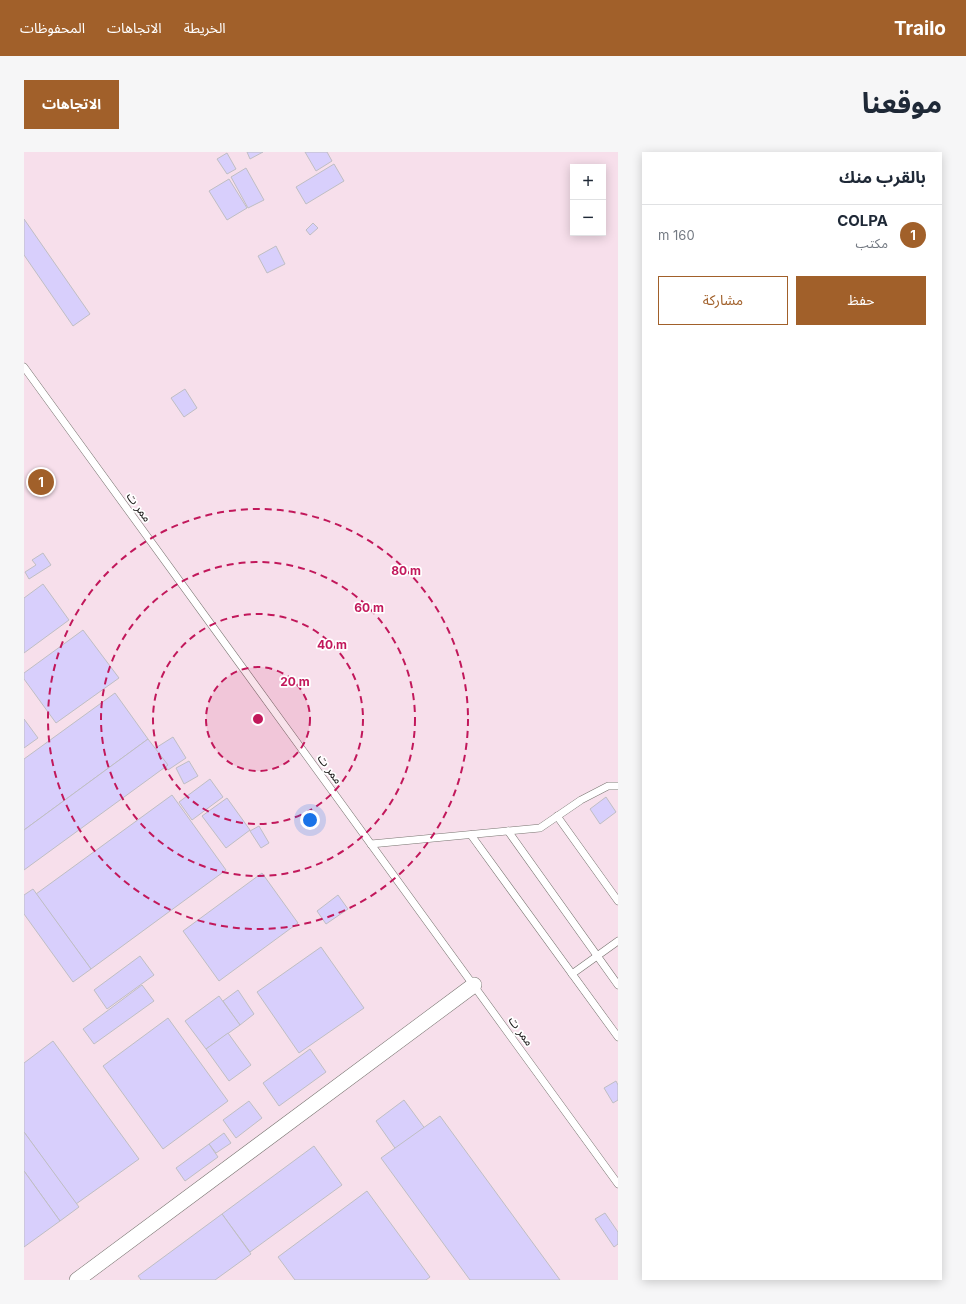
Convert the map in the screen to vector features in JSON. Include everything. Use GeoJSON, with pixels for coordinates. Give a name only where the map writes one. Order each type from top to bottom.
{"type":"FeatureCollection","features":[{"type":"Feature","properties":{"kind":"street"},"geometry":{"type":"LineString","coordinates":[[77,1280],[474,985]]}},
{"type":"Feature","properties":{"kind":"lane","name":"ممر ت"},"geometry":{"type":"LineString","coordinates":[[24,367],[618,1184]]}},
{"type":"Feature","properties":{"kind":"lane"},"geometry":{"type":"LineString","coordinates":[[371,844],[540,828],[582,800],[608,786],[618,786]]}},
{"type":"Feature","properties":{"kind":"lane"},"geometry":{"type":"LineString","coordinates":[[557,816],[618,901]]}},
{"type":"Feature","properties":{"kind":"lane"},"geometry":{"type":"LineString","coordinates":[[508,831],[618,985]]}},
{"type":"Feature","properties":{"kind":"lane"},"geometry":{"type":"LineString","coordinates":[[471,834],[618,1037]]}},
{"type":"Feature","properties":{"kind":"lane"},"geometry":{"type":"LineString","coordinates":[[572,974],[618,941]]}},
{"type":"Feature","properties":{"kind":"shaded area"},"geometry":{"type":"Polygon","coordinates":[[[24,152],[618,152],[618,1280],[24,1280],[24,152]]]}},
{"type":"Feature","properties":{"kind":"building"},"geometry":{"type":"Polygon","coordinates":[[[247,152],[263,152],[250,159],[247,152]]]}},
{"type":"Feature","properties":{"kind":"building"},"geometry":{"type":"Polygon","coordinates":[[[305,152],[327,152],[332,161],[316,171],[305,152]]]}},
{"type":"Feature","properties":{"kind":"building"},"geometry":{"type":"Polygon","coordinates":[[[227,153],[236,169],[227,174],[217,159],[227,153]]]}},
{"type":"Feature","properties":{"kind":"building"},"geometry":{"type":"Polygon","coordinates":[[[334,164],[344,181],[306,204],[296,187],[334,164]]]}},
{"type":"Feature","properties":{"kind":"building"},"geometry":{"type":"Polygon","coordinates":[[[246,168],[264,200],[248,208],[231,177],[246,168]]]}},
{"type":"Feature","properties":{"kind":"building"},"geometry":{"type":"Polygon","coordinates":[[[229,179],[247,208],[227,220],[209,191],[229,179]]]}},
{"type":"Feature","properties":{"kind":"building"},"geometry":{"type":"Polygon","coordinates":[[[24,219],[90,314],[73,326],[24,255],[24,219]]]}},
{"type":"Feature","properties":{"kind":"building"},"geometry":{"type":"Polygon","coordinates":[[[313,223],[318,228],[310,235],[306,230],[313,223]]]}},
{"type":"Feature","properties":{"kind":"building"},"geometry":{"type":"Polygon","coordinates":[[[276,246],[285,264],[267,273],[258,256],[276,246]]]}},
{"type":"Feature","properties":{"kind":"building"},"geometry":{"type":"Polygon","coordinates":[[[185,389],[197,408],[184,417],[171,398],[185,389]]]}},
{"type":"Feature","properties":{"kind":"building"},"geometry":{"type":"Polygon","coordinates":[[[43,553],[51,565],[29,579],[25,572],[36,565],[32,560],[43,553]]]}},
{"type":"Feature","properties":{"kind":"building"},"geometry":{"type":"Polygon","coordinates":[[[43,584],[69,620],[24,653],[24,598],[43,584]]]}},
{"type":"Feature","properties":{"kind":"building"},"geometry":{"type":"Polygon","coordinates":[[[83,630],[119,678],[56,723],[24,679],[24,673],[83,630]]]}},
{"type":"Feature","properties":{"kind":"building"},"geometry":{"type":"Polygon","coordinates":[[[115,693],[148,739],[24,830],[24,759],[115,693]]]}},
{"type":"Feature","properties":{"kind":"building"},"geometry":{"type":"Polygon","coordinates":[[[24,719],[38,738],[24,748],[24,719]]]}},
{"type":"Feature","properties":{"kind":"building"},"geometry":{"type":"Polygon","coordinates":[[[173,737],[186,758],[168,770],[154,749],[173,737]]]}},
{"type":"Feature","properties":{"kind":"building"},"geometry":{"type":"Polygon","coordinates":[[[148,739],[168,765],[24,870],[24,830],[148,739]]]}},
{"type":"Feature","properties":{"kind":"building"},"geometry":{"type":"Polygon","coordinates":[[[189,761],[198,776],[184,784],[176,768],[189,761]]]}},
{"type":"Feature","properties":{"kind":"building"},"geometry":{"type":"Polygon","coordinates":[[[210,779],[223,797],[192,820],[179,802],[210,779]]]}},
{"type":"Feature","properties":{"kind":"building"},"geometry":{"type":"Polygon","coordinates":[[[172,795],[226,870],[91,969],[36,894],[172,795]]]}},
{"type":"Feature","properties":{"kind":"building"},"geometry":{"type":"Polygon","coordinates":[[[606,797],[616,812],[600,824],[590,809],[606,797]]]}},
{"type":"Feature","properties":{"kind":"building"},"geometry":{"type":"Polygon","coordinates":[[[227,798],[250,830],[226,848],[202,816],[227,798]]]}},
{"type":"Feature","properties":{"kind":"building"},"geometry":{"type":"Polygon","coordinates":[[[259,826],[269,843],[261,848],[250,831],[259,826]]]}},
{"type":"Feature","properties":{"kind":"building"},"geometry":{"type":"Polygon","coordinates":[[[262,873],[298,923],[219,981],[183,931],[262,873]]]}},
{"type":"Feature","properties":{"kind":"building"},"geometry":{"type":"Polygon","coordinates":[[[33,889],[91,969],[73,982],[24,914],[24,895],[33,889]]]}},
{"type":"Feature","properties":{"kind":"building"},"geometry":{"type":"Polygon","coordinates":[[[338,895],[348,909],[326,924],[317,911],[338,895]]]}},
{"type":"Feature","properties":{"kind":"building"},"geometry":{"type":"Polygon","coordinates":[[[321,947],[364,1008],[299,1053],[257,992],[321,947]]]}},
{"type":"Feature","properties":{"kind":"building"},"geometry":{"type":"Polygon","coordinates":[[[140,956],[154,975],[107,1009],[94,990],[140,956]]]}},
{"type":"Feature","properties":{"kind":"building"},"geometry":{"type":"Polygon","coordinates":[[[142,985],[154,1001],[94,1044],[83,1029],[142,985]]]}},
{"type":"Feature","properties":{"kind":"building"},"geometry":{"type":"Polygon","coordinates":[[[238,990],[254,1014],[240,1025],[223,1001],[238,990]]]}},
{"type":"Feature","properties":{"kind":"building"},"geometry":{"type":"Polygon","coordinates":[[[219,996],[240,1025],[206,1049],[185,1021],[219,996]]]}},
{"type":"Feature","properties":{"kind":"building"},"geometry":{"type":"Polygon","coordinates":[[[168,1018],[228,1101],[163,1149],[103,1066],[168,1018]]]}},
{"type":"Feature","properties":{"kind":"building"},"geometry":{"type":"Polygon","coordinates":[[[228,1033],[251,1065],[229,1081],[206,1049],[228,1033]]]}},
{"type":"Feature","properties":{"kind":"building"},"geometry":{"type":"Polygon","coordinates":[[[53,1041],[139,1159],[76,1204],[24,1132],[24,1063],[53,1041]]]}},
{"type":"Feature","properties":{"kind":"building"},"geometry":{"type":"Polygon","coordinates":[[[310,1049],[326,1072],[279,1106],[263,1083],[310,1049]]]}},
{"type":"Feature","properties":{"kind":"building"},"geometry":{"type":"Polygon","coordinates":[[[616,1081],[618,1085],[618,1100],[613,1103],[604,1088],[616,1081]]]}},
{"type":"Feature","properties":{"kind":"building"},"geometry":{"type":"Polygon","coordinates":[[[404,1100],[426,1130],[397,1151],[376,1121],[404,1100]]]}},
{"type":"Feature","properties":{"kind":"building"},"geometry":{"type":"Polygon","coordinates":[[[249,1101],[262,1118],[236,1138],[223,1120],[249,1101]]]}},
{"type":"Feature","properties":{"kind":"building"},"geometry":{"type":"Polygon","coordinates":[[[440,1116],[560,1280],[470,1280],[381,1158],[440,1116]]]}},
{"type":"Feature","properties":{"kind":"building"},"geometry":{"type":"Polygon","coordinates":[[[24,1132],[79,1207],[60,1221],[24,1171],[24,1132]]]}},
{"type":"Feature","properties":{"kind":"building"},"geometry":{"type":"Polygon","coordinates":[[[224,1133],[231,1143],[216,1153],[209,1144],[224,1133]]]}},
{"type":"Feature","properties":{"kind":"building"},"geometry":{"type":"Polygon","coordinates":[[[209,1144],[218,1157],[185,1181],[176,1168],[209,1144]]]}},
{"type":"Feature","properties":{"kind":"building"},"geometry":{"type":"Polygon","coordinates":[[[314,1146],[342,1185],[250,1252],[222,1214],[314,1146]]]}},
{"type":"Feature","properties":{"kind":"building"},"geometry":{"type":"Polygon","coordinates":[[[24,1171],[60,1221],[24,1247],[24,1171]]]}},
{"type":"Feature","properties":{"kind":"building"},"geometry":{"type":"Polygon","coordinates":[[[367,1191],[430,1277],[426,1280],[295,1280],[278,1257],[367,1191]]]}},
{"type":"Feature","properties":{"kind":"building"},"geometry":{"type":"Polygon","coordinates":[[[605,1213],[618,1232],[618,1244],[614,1247],[595,1219],[605,1213]]]}},
{"type":"Feature","properties":{"kind":"building"},"geometry":{"type":"Polygon","coordinates":[[[222,1214],[251,1254],[215,1280],[141,1280],[138,1276],[222,1214]]]}},
{"type":"Feature","properties":{"kind":"place","name":"COLPA"},"geometry":{"type":"Point","coordinates":[41,482]}}]}
